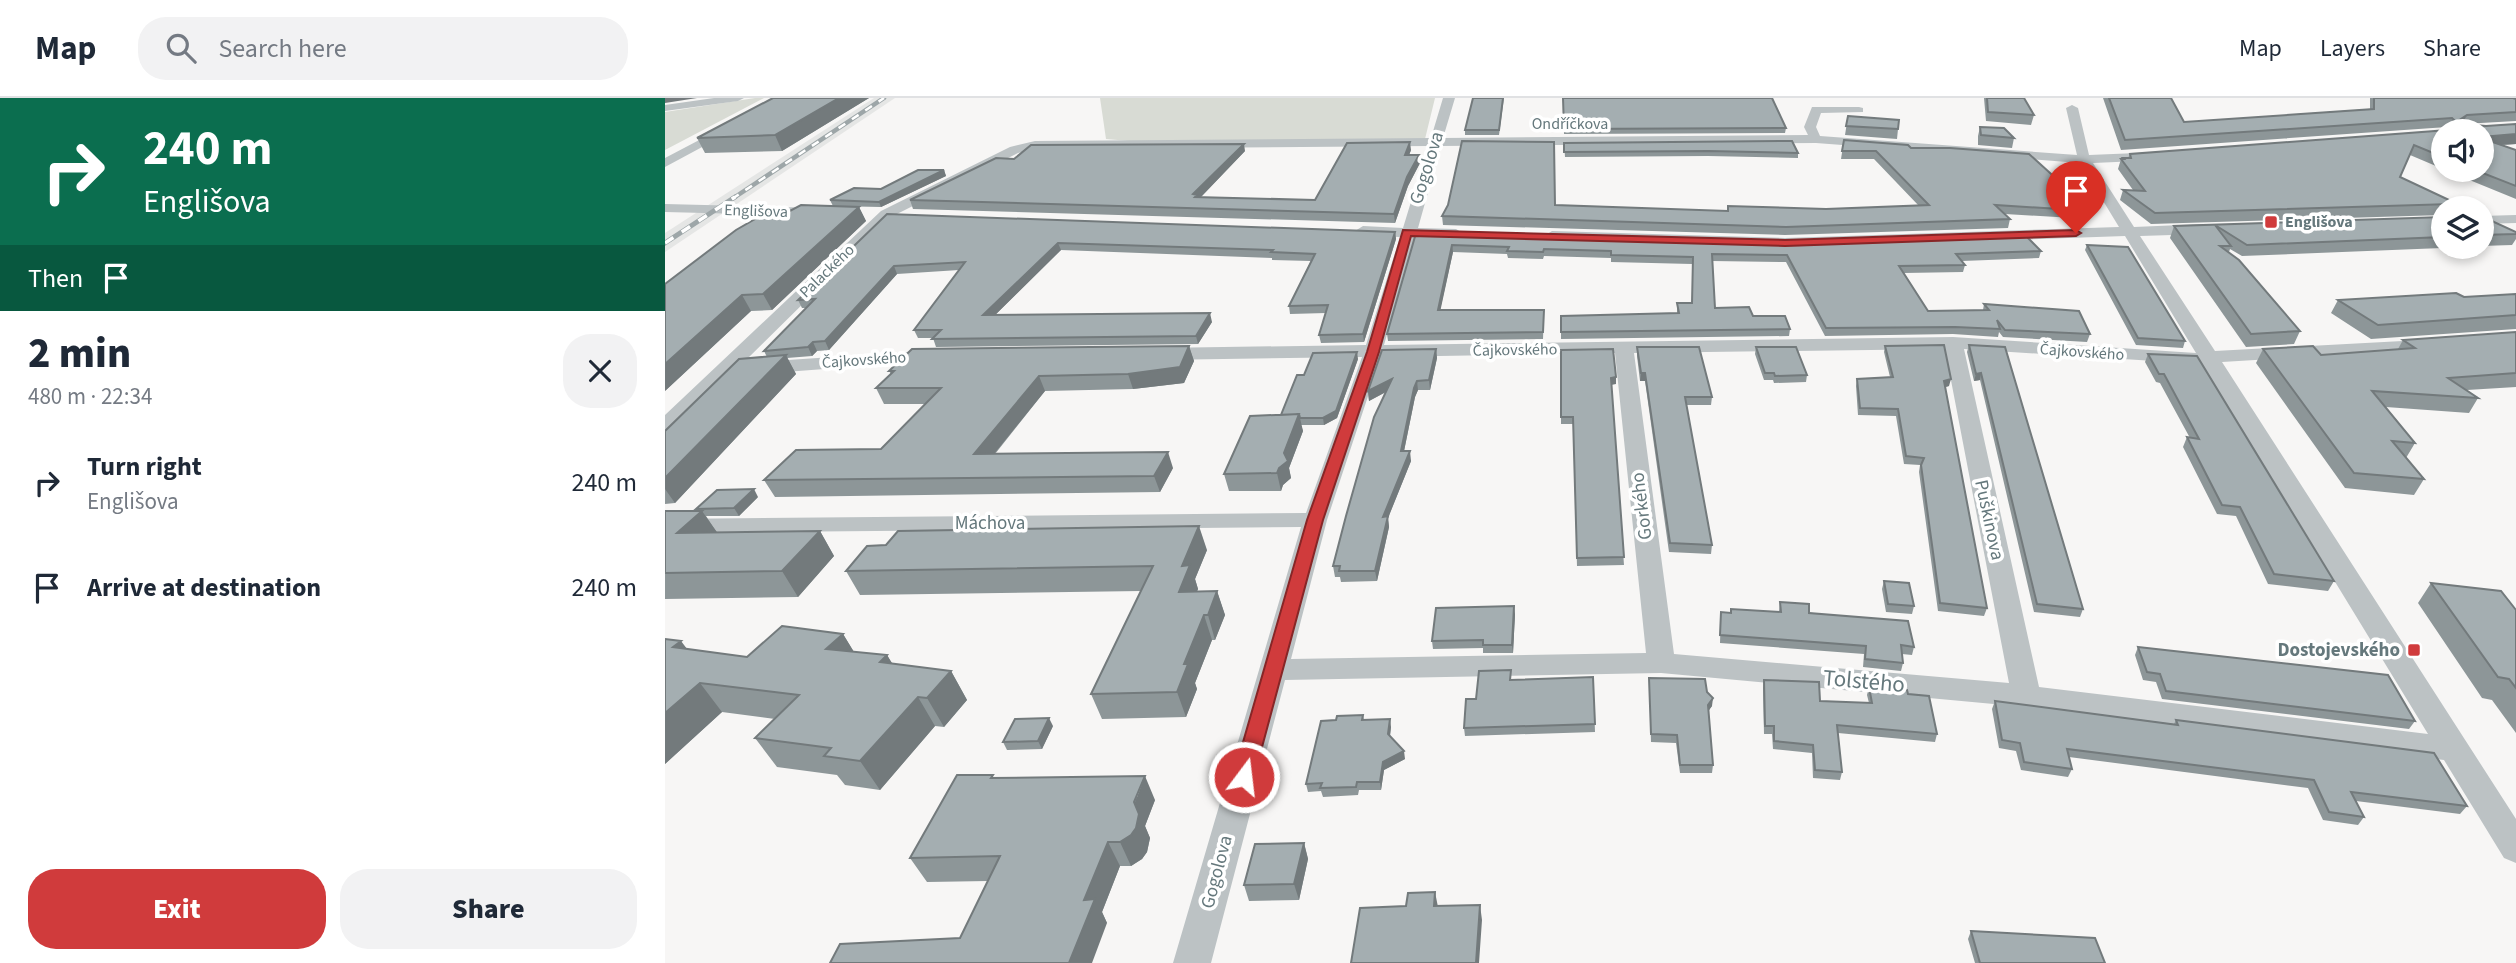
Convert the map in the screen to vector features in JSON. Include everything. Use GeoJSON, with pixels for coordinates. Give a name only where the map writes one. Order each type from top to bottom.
{"type":"FeatureCollection","features":[{"type":"Feature","properties":{"kind":"street"},"geometry":{"type":"LineString","coordinates":[[665,108],[738,98]]}},
{"type":"Feature","properties":{"kind":"street"},"geometry":{"type":"LineString","coordinates":[[665,163],[787,98]]}},
{"type":"Feature","properties":{"kind":"street","name":"Gogolova"},"geometry":{"type":"LineString","coordinates":[[1192,963],[1315,520],[1373,352],[1449,98]]}},
{"type":"Feature","properties":{"kind":"street"},"geometry":{"type":"LineString","coordinates":[[2071,108],[2084,159],[2516,848]]}},
{"type":"Feature","properties":{"kind":"street"},"geometry":{"type":"LineString","coordinates":[[1816,139],[1810,127],[1817,109],[1859,110]]}},
{"type":"Feature","properties":{"kind":"street","name":"Ondříčkova"},"geometry":{"type":"LineString","coordinates":[[1014,150],[1035,145],[1816,139],[2084,159],[2173,155]]}},
{"type":"Feature","properties":{"kind":"street","name":"Palackého"},"geometry":{"type":"LineString","coordinates":[[665,426],[886,215],[1014,150]]}},
{"type":"Feature","properties":{"kind":"street","name":"Englišova"},"geometry":{"type":"LineString","coordinates":[[665,208],[830,213]]}},
{"type":"Feature","properties":{"kind":"street"},"geometry":{"type":"LineString","coordinates":[[858,214],[922,216]]}},
{"type":"Feature","properties":{"kind":"street"},"geometry":{"type":"LineString","coordinates":[[2494,220],[2516,219]]}},
{"type":"Feature","properties":{"kind":"street"},"geometry":{"type":"LineString","coordinates":[[1535,236],[1785,243],[2223,228]]}},
{"type":"Feature","properties":{"kind":"street"},"geometry":{"type":"LineString","coordinates":[[1352,231],[1466,234]]}},
{"type":"Feature","properties":{"kind":"street","name":"Čajkovského"},"geometry":{"type":"LineString","coordinates":[[1139,354],[1953,343],[2211,358],[2447,342]]}},
{"type":"Feature","properties":{"kind":"street","name":"Puškinova"},"geometry":{"type":"LineString","coordinates":[[1953,343],[2026,696]]}},
{"type":"Feature","properties":{"kind":"street","name":"Gorkého"},"geometry":{"type":"LineString","coordinates":[[1624,349],[1661,663]]}},
{"type":"Feature","properties":{"kind":"street","name":"Čajkovského"},"geometry":{"type":"LineString","coordinates":[[724,371],[919,356],[960,356]]}},
{"type":"Feature","properties":{"kind":"street","name":"Máchova"},"geometry":{"type":"LineString","coordinates":[[665,526],[1315,520]]}},
{"type":"Feature","properties":{"kind":"street","name":"Tolstého"},"geometry":{"type":"LineString","coordinates":[[1273,670],[1661,663],[2026,696],[2452,749]]}},
{"type":"Feature","properties":{"kind":"shaded area"},"geometry":{"type":"Polygon","coordinates":[[[764,98],[665,150],[665,112],[764,98]]]}},
{"type":"Feature","properties":{"kind":"shaded area"},"geometry":{"type":"Polygon","coordinates":[[[874,98],[895,98],[665,252],[665,233],[874,98]]]}},
{"type":"Feature","properties":{"kind":"shaded area"},"geometry":{"type":"Polygon","coordinates":[[[1100,98],[1435,98],[1425,139],[1141,142],[1106,139],[1100,98]]]}},
{"type":"Feature","properties":{"kind":"building"},"geometry":{"type":"Polygon","coordinates":[[[773,98],[839,98],[775,135],[697,138],[773,98]]]}},
{"type":"Feature","properties":{"kind":"building"},"geometry":{"type":"Polygon","coordinates":[[[1473,98],[1503,98],[1499,130],[1465,130],[1473,98]]]}},
{"type":"Feature","properties":{"kind":"building"},"geometry":{"type":"Polygon","coordinates":[[[1563,98],[1772,98],[1786,128],[1564,129],[1563,98]]]}},
{"type":"Feature","properties":{"kind":"building"},"geometry":{"type":"Polygon","coordinates":[[[1987,98],[2024,98],[2034,115],[1988,112],[1987,98]]]}},
{"type":"Feature","properties":{"kind":"building"},"geometry":{"type":"Polygon","coordinates":[[[2109,98],[2171,98],[2184,122],[2374,109],[2374,98],[2516,99],[2516,112],[2467,115],[2461,119],[2125,140],[2109,98]]]}},
{"type":"Feature","properties":{"kind":"building"},"geometry":{"type":"Polygon","coordinates":[[[1848,116],[1899,120],[1898,129],[1846,126],[1848,116]]]}},
{"type":"Feature","properties":{"kind":"building"},"geometry":{"type":"Polygon","coordinates":[[[2516,124],[2516,134],[2494,136],[2494,125],[2516,124]]]}},
{"type":"Feature","properties":{"kind":"building"},"geometry":{"type":"Polygon","coordinates":[[[1980,127],[2004,128],[2014,138],[1981,135],[1980,127]]]}},
{"type":"Feature","properties":{"kind":"building"},"geometry":{"type":"Polygon","coordinates":[[[2431,131],[2431,152],[2414,145],[2400,177],[2440,196],[2431,196],[2431,205],[2155,213],[2123,190],[2145,191],[2121,159],[2131,158],[2130,154],[2431,131]]]}},
{"type":"Feature","properties":{"kind":"building"},"geometry":{"type":"Polygon","coordinates":[[[1844,140],[1908,145],[1911,148],[2029,154],[2092,211],[1995,205],[2010,219],[1786,227],[1442,216],[1448,205],[1462,141],[1554,142],[1555,205],[1728,211],[1728,206],[1826,209],[1929,205],[1876,151],[1842,151],[1844,140]]]}},
{"type":"Feature","properties":{"kind":"building"},"geometry":{"type":"Polygon","coordinates":[[[1792,141],[1798,153],[1564,152],[1564,143],[1792,141]]]}},
{"type":"Feature","properties":{"kind":"building"},"geometry":{"type":"Polygon","coordinates":[[[1410,142],[1405,155],[1419,155],[1407,177],[1394,214],[910,200],[996,158],[1014,159],[1031,145],[1244,144],[1193,194],[1197,195],[1195,197],[1315,200],[1347,143],[1410,142]]]}},
{"type":"Feature","properties":{"kind":"building"},"geometry":{"type":"Polygon","coordinates":[[[2494,142],[2516,150],[2516,186],[2494,177],[2494,142]]]}},
{"type":"Feature","properties":{"kind":"building"},"geometry":{"type":"Polygon","coordinates":[[[918,170],[944,170],[879,202],[830,200],[854,188],[881,189],[918,170]]]}},
{"type":"Feature","properties":{"kind":"building"},"geometry":{"type":"Polygon","coordinates":[[[801,205],[859,207],[763,294],[742,295],[665,364],[665,284],[736,230],[769,211],[788,212],[801,205]]]}},
{"type":"Feature","properties":{"kind":"building"},"geometry":{"type":"Polygon","coordinates":[[[887,214],[1395,232],[1363,334],[1319,335],[1328,305],[1289,306],[1315,254],[1271,252],[1273,250],[1058,243],[983,315],[1210,313],[1196,336],[932,339],[941,330],[914,330],[965,262],[894,266],[825,341],[813,342],[808,347],[764,351],[815,299],[798,300],[887,214]]]}},
{"type":"Feature","properties":{"kind":"building"},"geometry":{"type":"Polygon","coordinates":[[[2431,217],[2431,237],[2247,245],[2215,225],[2231,246],[2220,246],[2239,260],[2300,331],[2251,334],[2174,226],[2431,217]]]}},
{"type":"Feature","properties":{"kind":"building"},"geometry":{"type":"Polygon","coordinates":[[[2494,222],[2516,232],[2494,235],[2494,222]]]}},
{"type":"Feature","properties":{"kind":"building"},"geometry":{"type":"Polygon","coordinates":[[[1416,233],[1786,244],[2025,235],[2041,251],[1956,254],[1965,265],[1899,266],[1928,311],[1989,310],[1984,304],[2079,311],[2090,334],[2005,330],[1997,320],[2000,329],[1826,328],[1787,255],[1712,254],[1715,308],[1749,307],[1753,316],[1785,316],[1790,329],[1561,332],[1561,316],[1679,313],[1677,303],[1692,303],[1693,257],[1611,255],[1611,251],[1507,251],[1509,247],[1452,245],[1438,310],[1544,310],[1543,332],[1387,334],[1416,233]]]}},
{"type":"Feature","properties":{"kind":"building"},"geometry":{"type":"Polygon","coordinates":[[[2087,245],[2128,247],[2185,341],[2138,338],[2087,245]]]}},
{"type":"Feature","properties":{"kind":"building"},"geometry":{"type":"Polygon","coordinates":[[[2456,293],[2464,297],[2516,294],[2516,315],[2378,325],[2338,300],[2456,293]]]}},
{"type":"Feature","properties":{"kind":"building"},"geometry":{"type":"Polygon","coordinates":[[[2516,332],[2516,373],[2448,378],[2478,398],[2372,391],[2415,443],[2392,441],[2424,479],[2354,473],[2263,349],[2313,346],[2321,355],[2415,348],[2403,340],[2516,332]]]}},
{"type":"Feature","properties":{"kind":"building"},"geometry":{"type":"Polygon","coordinates":[[[1944,345],[1951,379],[1944,381],[1987,608],[1940,603],[1921,465],[1924,458],[1906,456],[1898,409],[1860,408],[1857,379],[1893,377],[1885,346],[1944,345]]]}},
{"type":"Feature","properties":{"kind":"building"},"geometry":{"type":"Polygon","coordinates":[[[1969,345],[2005,347],[2083,609],[2037,604],[1981,373],[1976,374],[1969,345]]]}},
{"type":"Feature","properties":{"kind":"building"},"geometry":{"type":"Polygon","coordinates":[[[1189,346],[1180,367],[1128,374],[1039,376],[974,454],[1168,452],[1154,476],[764,480],[796,450],[881,449],[941,388],[876,388],[912,349],[1189,346]]]}},
{"type":"Feature","properties":{"kind":"building"},"geometry":{"type":"Polygon","coordinates":[[[1637,347],[1699,347],[1712,397],[1685,397],[1712,545],[1670,543],[1645,373],[1641,373],[1637,347]]]}},
{"type":"Feature","properties":{"kind":"building"},"geometry":{"type":"Polygon","coordinates":[[[1756,347],[1796,347],[1807,375],[1775,376],[1774,373],[1765,373],[1756,347]]]}},
{"type":"Feature","properties":{"kind":"building"},"geometry":{"type":"Polygon","coordinates":[[[1436,349],[1429,380],[1417,381],[1414,388],[1401,451],[1410,451],[1383,517],[1388,516],[1375,571],[1339,571],[1340,566],[1333,566],[1346,516],[1374,417],[1392,379],[1368,391],[1382,350],[1436,349]]]}},
{"type":"Feature","properties":{"kind":"building"},"geometry":{"type":"Polygon","coordinates":[[[1613,349],[1616,377],[1611,378],[1624,557],[1577,558],[1573,417],[1561,417],[1561,350],[1613,349]]]}},
{"type":"Feature","properties":{"kind":"building"},"geometry":{"type":"Polygon","coordinates":[[[1357,352],[1336,411],[1323,418],[1300,418],[1299,414],[1281,415],[1297,375],[1304,375],[1313,353],[1357,352]]]}},
{"type":"Feature","properties":{"kind":"building"},"geometry":{"type":"Polygon","coordinates":[[[2148,354],[2197,356],[2334,581],[2274,574],[2240,507],[2222,505],[2187,437],[2199,439],[2164,374],[2159,374],[2148,354]]]}},
{"type":"Feature","properties":{"kind":"building"},"geometry":{"type":"Polygon","coordinates":[[[786,355],[665,478],[665,431],[739,359],[786,355]]]}},
{"type":"Feature","properties":{"kind":"building"},"geometry":{"type":"Polygon","coordinates":[[[1299,414],[1284,453],[1288,461],[1277,473],[1224,474],[1250,416],[1299,414]]]}},
{"type":"Feature","properties":{"kind":"building"},"geometry":{"type":"Polygon","coordinates":[[[754,489],[734,508],[696,509],[717,490],[754,489]]]}},
{"type":"Feature","properties":{"kind":"building"},"geometry":{"type":"Polygon","coordinates":[[[665,511],[702,511],[677,533],[820,531],[782,571],[665,573],[665,511]]]}},
{"type":"Feature","properties":{"kind":"building"},"geometry":{"type":"Polygon","coordinates":[[[1199,526],[1182,566],[1190,565],[1179,592],[1217,591],[1184,664],[1188,664],[1177,692],[1091,694],[1153,566],[846,571],[867,546],[886,545],[898,531],[1199,526]]]}},
{"type":"Feature","properties":{"kind":"building"},"geometry":{"type":"Polygon","coordinates":[[[1884,581],[1909,583],[1914,606],[1888,604],[1884,581]]]}},
{"type":"Feature","properties":{"kind":"building"},"geometry":{"type":"Polygon","coordinates":[[[2431,583],[2501,591],[2516,610],[2516,688],[2509,679],[2498,677],[2431,583]]]}},
{"type":"Feature","properties":{"kind":"building"},"geometry":{"type":"Polygon","coordinates":[[[1780,602],[1809,604],[1809,613],[1908,621],[1914,647],[1901,645],[1903,663],[1865,659],[1866,646],[1720,635],[1721,612],[1731,613],[1731,609],[1781,612],[1780,602]]]}},
{"type":"Feature","properties":{"kind":"building"},"geometry":{"type":"Polygon","coordinates":[[[1514,606],[1512,645],[1483,645],[1483,640],[1432,641],[1436,608],[1514,606]]]}},
{"type":"Feature","properties":{"kind":"building"},"geometry":{"type":"Polygon","coordinates":[[[782,626],[843,634],[826,649],[887,655],[880,662],[951,671],[927,698],[918,697],[860,761],[824,756],[831,748],[755,738],[799,695],[700,683],[665,713],[665,639],[681,641],[673,647],[747,657],[782,626]]]}},
{"type":"Feature","properties":{"kind":"building"},"geometry":{"type":"Polygon","coordinates":[[[2138,647],[2388,675],[2415,721],[2166,691],[2160,674],[2147,672],[2138,647]]]}},
{"type":"Feature","properties":{"kind":"building"},"geometry":{"type":"Polygon","coordinates":[[[1511,670],[1510,680],[1593,677],[1595,724],[1464,728],[1466,699],[1476,699],[1479,671],[1511,670]]]}},
{"type":"Feature","properties":{"kind":"building"},"geometry":{"type":"Polygon","coordinates":[[[1649,678],[1705,679],[1707,692],[1713,698],[1708,705],[1713,765],[1680,765],[1677,735],[1651,734],[1649,678]]]}},
{"type":"Feature","properties":{"kind":"building"},"geometry":{"type":"Polygon","coordinates":[[[1764,680],[1819,682],[1820,701],[1872,703],[1869,687],[1907,690],[1908,694],[1929,696],[1937,734],[1837,725],[1842,772],[1815,770],[1813,745],[1774,741],[1774,726],[1765,726],[1764,680]]]}},
{"type":"Feature","properties":{"kind":"building"},"geometry":{"type":"Polygon","coordinates":[[[1995,701],[2178,725],[2176,720],[2434,753],[2467,806],[2351,792],[2364,817],[2329,812],[2314,780],[2067,749],[2072,769],[2024,762],[2020,743],[2002,740],[1995,701]]]}},
{"type":"Feature","properties":{"kind":"building"},"geometry":{"type":"Polygon","coordinates":[[[1363,715],[1362,720],[1390,719],[1388,734],[1404,751],[1383,762],[1380,782],[1357,782],[1356,787],[1320,788],[1322,783],[1306,784],[1321,721],[1336,720],[1337,716],[1363,715]]]}},
{"type":"Feature","properties":{"kind":"building"},"geometry":{"type":"Polygon","coordinates":[[[1049,718],[1038,741],[1003,742],[1015,719],[1049,718]]]}},
{"type":"Feature","properties":{"kind":"building"},"geometry":{"type":"Polygon","coordinates":[[[957,775],[993,775],[991,778],[1145,776],[1134,802],[1139,814],[1136,828],[1120,842],[1108,842],[1084,900],[1095,899],[1069,963],[830,963],[840,944],[960,938],[1000,856],[910,858],[957,775]]]}},
{"type":"Feature","properties":{"kind":"building"},"geometry":{"type":"Polygon","coordinates":[[[1304,843],[1294,884],[1244,885],[1255,844],[1304,843]]]}},
{"type":"Feature","properties":{"kind":"building"},"geometry":{"type":"Polygon","coordinates":[[[1435,892],[1434,906],[1480,905],[1476,963],[1351,963],[1360,908],[1406,906],[1408,893],[1435,892]]]}},
{"type":"Feature","properties":{"kind":"building"},"geometry":{"type":"Polygon","coordinates":[[[1971,931],[2095,938],[2105,963],[1980,963],[1971,931]]]}},
{"type":"Feature","properties":{"kind":"railway"},"geometry":{"type":"LineString","coordinates":[[732,199],[884,98]]}},
{"type":"Feature","properties":{"kind":"railway"},"geometry":{"type":"LineString","coordinates":[[665,243],[735,197]]}},
{"type":"Feature","properties":{"kind":"place","name":"Englišova"},"geometry":{"type":"Point","coordinates":[2271,222]}},
{"type":"Feature","properties":{"kind":"place","name":"Dostojevského"},"geometry":{"type":"Point","coordinates":[2414,650]}},
{"type":"Feature","properties":{"kind":"route"},"geometry":{"type":"LineString","coordinates":[[1244,777],[1315,520],[1373,352],[1407,233],[1785,243],[2076,233]]}}]}
